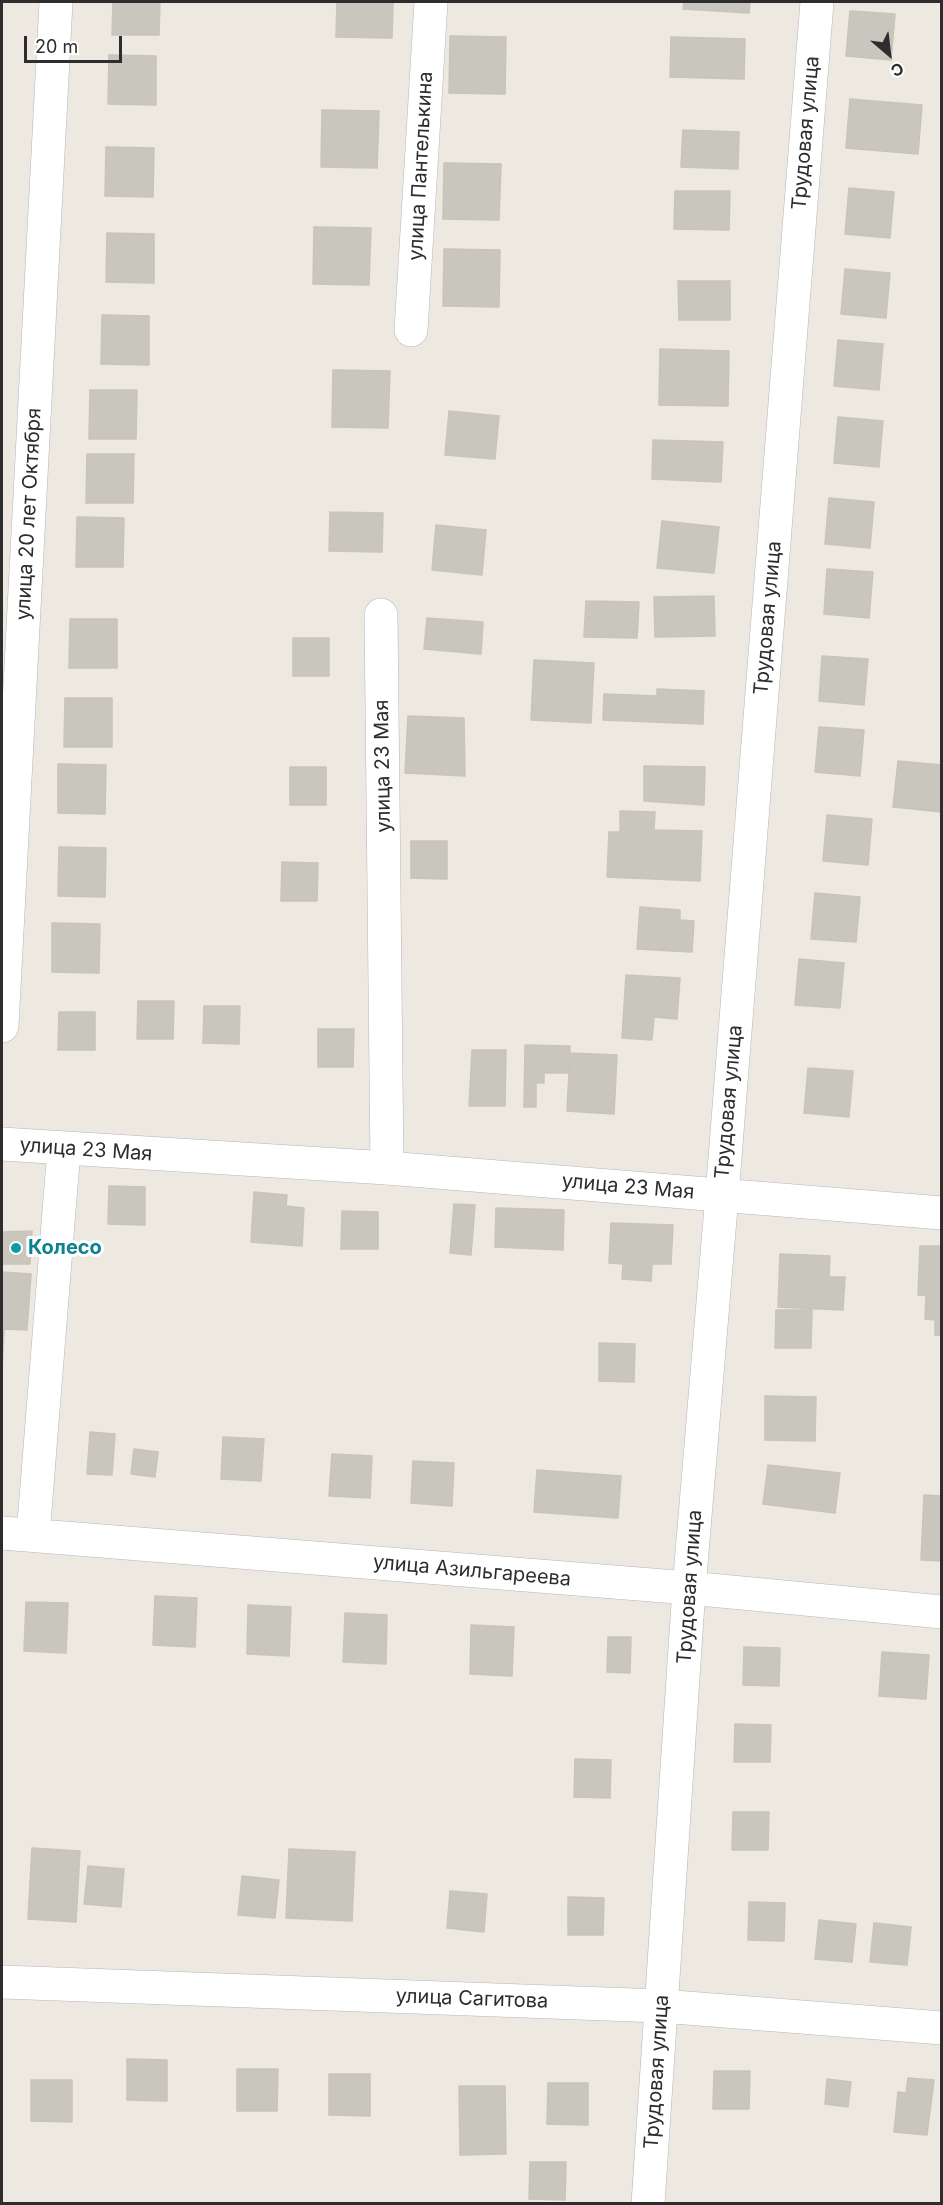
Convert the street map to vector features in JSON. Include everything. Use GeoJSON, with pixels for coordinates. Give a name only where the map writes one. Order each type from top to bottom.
{"type":"FeatureCollection","features":[{"type":"Feature","properties":{"kind":"street","name":"улица 20 лет Октября"},"geometry":{"type":"LineString","coordinates":[[2,1026],[56,2]]}},
{"type":"Feature","properties":{"kind":"street","name":"улица Пантелькина"},"geometry":{"type":"LineString","coordinates":[[411,330],[431,2]]}},
{"type":"Feature","properties":{"kind":"street","name":"Трудовая улица"},"geometry":{"type":"LineString","coordinates":[[648,2204],[689,1588],[817,2]]}},
{"type":"Feature","properties":{"kind":"street","name":"улица 23 Мая"},"geometry":{"type":"LineString","coordinates":[[381,615],[387,1168]]}},
{"type":"Feature","properties":{"kind":"street","name":"улица 23 Мая"},"geometry":{"type":"LineString","coordinates":[[2,1144],[387,1168],[942,1212]]}},
{"type":"Feature","properties":{"kind":"street"},"geometry":{"type":"LineString","coordinates":[[17,1534],[64,1149]]}},
{"type":"Feature","properties":{"kind":"street","name":"улица Азильгареева"},"geometry":{"type":"LineString","coordinates":[[17,1534],[689,1588],[942,1612]]}},
{"type":"Feature","properties":{"kind":"street","name":"улица Сагитова"},"geometry":{"type":"LineString","coordinates":[[2,1982],[661,2006],[942,2028]]}},
{"type":"Feature","properties":{"kind":"building"},"geometry":{"type":"Polygon","coordinates":[[[113,2],[160,2],[159,35],[112,35],[113,2]]]}},
{"type":"Feature","properties":{"kind":"building"},"geometry":{"type":"Polygon","coordinates":[[[337,2],[393,2],[392,38],[336,37],[337,2]]]}},
{"type":"Feature","properties":{"kind":"building"},"geometry":{"type":"Polygon","coordinates":[[[684,2],[750,2],[749,13],[683,9],[684,2]]]}},
{"type":"Feature","properties":{"kind":"building"},"geometry":{"type":"Polygon","coordinates":[[[850,11],[895,14],[891,60],[846,56],[850,11]]]}},
{"type":"Feature","properties":{"kind":"building"},"geometry":{"type":"Polygon","coordinates":[[[450,36],[506,37],[505,94],[449,93],[450,36]]]}},
{"type":"Feature","properties":{"kind":"building"},"geometry":{"type":"Polygon","coordinates":[[[671,37],[745,39],[744,79],[670,77],[671,37]]]}},
{"type":"Feature","properties":{"kind":"building"},"geometry":{"type":"Polygon","coordinates":[[[109,55],[156,56],[156,105],[108,104],[109,55]]]}},
{"type":"Feature","properties":{"kind":"building"},"geometry":{"type":"Polygon","coordinates":[[[850,99],[922,105],[918,154],[846,148],[850,99]]]}},
{"type":"Feature","properties":{"kind":"building"},"geometry":{"type":"Polygon","coordinates":[[[322,110],[379,111],[377,168],[321,167],[322,110]]]}},
{"type":"Feature","properties":{"kind":"building"},"geometry":{"type":"Polygon","coordinates":[[[683,130],[739,132],[738,169],[681,167],[683,130]]]}},
{"type":"Feature","properties":{"kind":"building"},"geometry":{"type":"Polygon","coordinates":[[[106,147],[154,148],[153,197],[105,196],[106,147]]]}},
{"type":"Feature","properties":{"kind":"building"},"geometry":{"type":"Polygon","coordinates":[[[444,163],[501,164],[499,220],[443,219],[444,163]]]}},
{"type":"Feature","properties":{"kind":"building"},"geometry":{"type":"Polygon","coordinates":[[[849,188],[894,192],[890,238],[845,234],[849,188]]]}},
{"type":"Feature","properties":{"kind":"building"},"geometry":{"type":"Polygon","coordinates":[[[675,191],[730,191],[729,230],[674,229],[675,191]]]}},
{"type":"Feature","properties":{"kind":"building"},"geometry":{"type":"Polygon","coordinates":[[[314,227],[371,228],[369,285],[313,284],[314,227]]]}},
{"type":"Feature","properties":{"kind":"building"},"geometry":{"type":"Polygon","coordinates":[[[107,233],[154,234],[154,283],[106,282],[107,233]]]}},
{"type":"Feature","properties":{"kind":"building"},"geometry":{"type":"Polygon","coordinates":[[[444,249],[500,250],[499,307],[443,306],[444,249]]]}},
{"type":"Feature","properties":{"kind":"building"},"geometry":{"type":"Polygon","coordinates":[[[845,269],[890,273],[886,318],[841,314],[845,269]]]}},
{"type":"Feature","properties":{"kind":"building"},"geometry":{"type":"Polygon","coordinates":[[[678,281],[730,281],[730,320],[679,320],[678,281]]]}},
{"type":"Feature","properties":{"kind":"building"},"geometry":{"type":"Polygon","coordinates":[[[102,315],[149,316],[149,365],[101,364],[102,315]]]}},
{"type":"Feature","properties":{"kind":"building"},"geometry":{"type":"Polygon","coordinates":[[[838,340],[883,344],[879,390],[834,386],[838,340]]]}},
{"type":"Feature","properties":{"kind":"building"},"geometry":{"type":"Polygon","coordinates":[[[660,349],[729,351],[728,406],[659,405],[660,349]]]}},
{"type":"Feature","properties":{"kind":"building"},"geometry":{"type":"Polygon","coordinates":[[[333,370],[390,371],[388,428],[332,427],[333,370]]]}},
{"type":"Feature","properties":{"kind":"building"},"geometry":{"type":"Polygon","coordinates":[[[90,390],[137,390],[136,439],[89,439],[90,390]]]}},
{"type":"Feature","properties":{"kind":"building"},"geometry":{"type":"Polygon","coordinates":[[[449,411],[499,416],[495,459],[445,455],[449,411]]]}},
{"type":"Feature","properties":{"kind":"building"},"geometry":{"type":"Polygon","coordinates":[[[838,417],[883,421],[879,467],[834,463],[838,417]]]}},
{"type":"Feature","properties":{"kind":"building"},"geometry":{"type":"Polygon","coordinates":[[[653,440],[723,442],[721,482],[652,479],[653,440]]]}},
{"type":"Feature","properties":{"kind":"building"},"geometry":{"type":"Polygon","coordinates":[[[87,454],[134,454],[133,503],[86,503],[87,454]]]}},
{"type":"Feature","properties":{"kind":"building"},"geometry":{"type":"Polygon","coordinates":[[[829,498],[874,502],[870,548],[825,544],[829,498]]]}},
{"type":"Feature","properties":{"kind":"building"},"geometry":{"type":"Polygon","coordinates":[[[330,512],[383,513],[382,552],[329,551],[330,512]]]}},
{"type":"Feature","properties":{"kind":"building"},"geometry":{"type":"Polygon","coordinates":[[[77,517],[124,518],[123,567],[76,567],[77,517]]]}},
{"type":"Feature","properties":{"kind":"building"},"geometry":{"type":"Polygon","coordinates":[[[662,521],[719,527],[714,573],[657,568],[662,521]]]}},
{"type":"Feature","properties":{"kind":"building"},"geometry":{"type":"Polygon","coordinates":[[[436,525],[486,530],[482,575],[432,570],[436,525]]]}},
{"type":"Feature","properties":{"kind":"building"},"geometry":{"type":"Polygon","coordinates":[[[827,569],[873,572],[869,618],[824,614],[827,569]]]}},
{"type":"Feature","properties":{"kind":"building"},"geometry":{"type":"Polygon","coordinates":[[[714,596],[715,636],[655,637],[654,597],[714,596]]]}},
{"type":"Feature","properties":{"kind":"building"},"geometry":{"type":"Polygon","coordinates":[[[586,601],[639,602],[637,638],[584,637],[586,601]]]}},
{"type":"Feature","properties":{"kind":"building"},"geometry":{"type":"Polygon","coordinates":[[[427,618],[483,622],[481,654],[424,649],[427,618]]]}},
{"type":"Feature","properties":{"kind":"building"},"geometry":{"type":"Polygon","coordinates":[[[70,619],[117,619],[117,668],[69,668],[70,619]]]}},
{"type":"Feature","properties":{"kind":"building"},"geometry":{"type":"Polygon","coordinates":[[[293,638],[329,638],[329,676],[293,676],[293,638]]]}},
{"type":"Feature","properties":{"kind":"building"},"geometry":{"type":"Polygon","coordinates":[[[822,656],[868,659],[864,705],[819,701],[822,656]]]}},
{"type":"Feature","properties":{"kind":"building"},"geometry":{"type":"Polygon","coordinates":[[[534,660],[594,663],[591,723],[531,720],[534,660]]]}},
{"type":"Feature","properties":{"kind":"building"},"geometry":{"type":"Polygon","coordinates":[[[657,689],[704,691],[703,724],[603,720],[604,694],[657,696],[657,689]]]}},
{"type":"Feature","properties":{"kind":"building"},"geometry":{"type":"Polygon","coordinates":[[[65,698],[112,698],[112,747],[64,747],[65,698]]]}},
{"type":"Feature","properties":{"kind":"building"},"geometry":{"type":"Polygon","coordinates":[[[408,716],[464,718],[465,776],[405,773],[408,716]]]}},
{"type":"Feature","properties":{"kind":"building"},"geometry":{"type":"Polygon","coordinates":[[[819,727],[864,730],[860,776],[815,772],[819,727]]]}},
{"type":"Feature","properties":{"kind":"building"},"geometry":{"type":"Polygon","coordinates":[[[898,761],[942,765],[942,812],[893,807],[898,761]]]}},
{"type":"Feature","properties":{"kind":"building"},"geometry":{"type":"Polygon","coordinates":[[[58,764],[106,765],[105,814],[58,813],[58,764]]]}},
{"type":"Feature","properties":{"kind":"building"},"geometry":{"type":"Polygon","coordinates":[[[644,766],[705,767],[704,805],[644,801],[644,766]]]}},
{"type":"Feature","properties":{"kind":"building"},"geometry":{"type":"Polygon","coordinates":[[[290,767],[326,767],[326,805],[290,805],[290,767]]]}},
{"type":"Feature","properties":{"kind":"building"},"geometry":{"type":"Polygon","coordinates":[[[620,811],[655,812],[654,830],[702,831],[700,881],[607,877],[609,832],[620,832],[620,811]]]}},
{"type":"Feature","properties":{"kind":"building"},"geometry":{"type":"Polygon","coordinates":[[[827,815],[872,819],[868,865],[823,861],[827,815]]]}},
{"type":"Feature","properties":{"kind":"building"},"geometry":{"type":"Polygon","coordinates":[[[411,841],[447,841],[447,879],[411,878],[411,841]]]}},
{"type":"Feature","properties":{"kind":"building"},"geometry":{"type":"Polygon","coordinates":[[[59,847],[106,848],[105,897],[58,896],[59,847]]]}},
{"type":"Feature","properties":{"kind":"building"},"geometry":{"type":"Polygon","coordinates":[[[282,862],[318,863],[317,901],[281,901],[282,862]]]}},
{"type":"Feature","properties":{"kind":"building"},"geometry":{"type":"Polygon","coordinates":[[[815,893],[860,897],[856,942],[811,939],[815,893]]]}},
{"type":"Feature","properties":{"kind":"building"},"geometry":{"type":"Polygon","coordinates":[[[640,907],[680,910],[680,920],[694,921],[692,952],[637,949],[640,907]]]}},
{"type":"Feature","properties":{"kind":"building"},"geometry":{"type":"Polygon","coordinates":[[[52,923],[100,924],[99,973],[52,972],[52,923]]]}},
{"type":"Feature","properties":{"kind":"building"},"geometry":{"type":"Polygon","coordinates":[[[799,959],[844,963],[840,1008],[795,1005],[799,959]]]}},
{"type":"Feature","properties":{"kind":"building"},"geometry":{"type":"Polygon","coordinates":[[[626,975],[680,978],[677,1019],[654,1017],[652,1040],[622,1038],[626,975]]]}},
{"type":"Feature","properties":{"kind":"building"},"geometry":{"type":"Polygon","coordinates":[[[138,1001],[174,1001],[173,1039],[137,1039],[138,1001]]]}},
{"type":"Feature","properties":{"kind":"building"},"geometry":{"type":"Polygon","coordinates":[[[204,1006],[240,1006],[239,1044],[203,1043],[204,1006]]]}},
{"type":"Feature","properties":{"kind":"building"},"geometry":{"type":"Polygon","coordinates":[[[59,1012],[95,1012],[95,1050],[58,1050],[59,1012]]]}},
{"type":"Feature","properties":{"kind":"building"},"geometry":{"type":"Polygon","coordinates":[[[318,1029],[354,1029],[353,1067],[318,1067],[318,1029]]]}},
{"type":"Feature","properties":{"kind":"building"},"geometry":{"type":"Polygon","coordinates":[[[525,1045],[570,1046],[569,1073],[544,1073],[544,1083],[536,1083],[536,1107],[524,1107],[525,1045]]]}},
{"type":"Feature","properties":{"kind":"building"},"geometry":{"type":"Polygon","coordinates":[[[472,1050],[506,1050],[505,1106],[469,1106],[472,1050]]]}},
{"type":"Feature","properties":{"kind":"building"},"geometry":{"type":"Polygon","coordinates":[[[570,1053],[617,1055],[614,1114],[567,1111],[570,1053]]]}},
{"type":"Feature","properties":{"kind":"building"},"geometry":{"type":"Polygon","coordinates":[[[808,1068],[853,1071],[849,1117],[804,1113],[808,1068]]]}},
{"type":"Feature","properties":{"kind":"building"},"geometry":{"type":"Polygon","coordinates":[[[109,1186],[145,1187],[145,1225],[108,1224],[109,1186]]]}},
{"type":"Feature","properties":{"kind":"building"},"geometry":{"type":"Polygon","coordinates":[[[254,1192],[287,1195],[286,1206],[304,1208],[302,1246],[251,1242],[254,1192]]]}},
{"type":"Feature","properties":{"kind":"building"},"geometry":{"type":"Polygon","coordinates":[[[454,1204],[475,1205],[471,1255],[450,1253],[454,1204]]]}},
{"type":"Feature","properties":{"kind":"building"},"geometry":{"type":"Polygon","coordinates":[[[496,1208],[564,1210],[563,1250],[495,1247],[496,1208]]]}},
{"type":"Feature","properties":{"kind":"building"},"geometry":{"type":"Polygon","coordinates":[[[342,1211],[378,1212],[378,1249],[341,1249],[342,1211]]]}},
{"type":"Feature","properties":{"kind":"building"},"geometry":{"type":"Polygon","coordinates":[[[611,1223],[673,1225],[671,1264],[652,1264],[651,1281],[622,1279],[623,1264],[609,1263],[611,1223]]]}},
{"type":"Feature","properties":{"kind":"building","name":"Колесо"},"geometry":{"type":"Polygon","coordinates":[[[32,1231],[30,1264],[2,1264],[2,1232],[32,1231]]]}},
{"type":"Feature","properties":{"kind":"building"},"geometry":{"type":"Polygon","coordinates":[[[920,1246],[942,1246],[942,1335],[935,1335],[935,1320],[925,1319],[926,1295],[918,1295],[920,1246]]]}},
{"type":"Feature","properties":{"kind":"building"},"geometry":{"type":"Polygon","coordinates":[[[780,1254],[830,1256],[829,1277],[845,1277],[843,1310],[778,1307],[780,1254]]]}},
{"type":"Feature","properties":{"kind":"building"},"geometry":{"type":"Polygon","coordinates":[[[2,1272],[31,1274],[27,1330],[4,1329],[2,1371],[2,1272]]]}},
{"type":"Feature","properties":{"kind":"building"},"geometry":{"type":"Polygon","coordinates":[[[776,1310],[812,1310],[811,1348],[775,1348],[776,1310]]]}},
{"type":"Feature","properties":{"kind":"building"},"geometry":{"type":"Polygon","coordinates":[[[599,1343],[635,1344],[634,1382],[599,1381],[599,1343]]]}},
{"type":"Feature","properties":{"kind":"building"},"geometry":{"type":"Polygon","coordinates":[[[765,1396],[816,1397],[815,1441],[765,1440],[765,1396]]]}},
{"type":"Feature","properties":{"kind":"building"},"geometry":{"type":"Polygon","coordinates":[[[90,1432],[115,1434],[112,1475],[87,1474],[90,1432]]]}},
{"type":"Feature","properties":{"kind":"building"},"geometry":{"type":"Polygon","coordinates":[[[223,1437],[264,1439],[261,1481],[221,1479],[223,1437]]]}},
{"type":"Feature","properties":{"kind":"building"},"geometry":{"type":"Polygon","coordinates":[[[134,1449],[158,1452],[155,1477],[131,1474],[134,1449]]]}},
{"type":"Feature","properties":{"kind":"building"},"geometry":{"type":"Polygon","coordinates":[[[332,1454],[372,1456],[370,1498],[329,1496],[332,1454]]]}},
{"type":"Feature","properties":{"kind":"building"},"geometry":{"type":"Polygon","coordinates":[[[413,1461],[454,1463],[452,1506],[411,1503],[413,1461]]]}},
{"type":"Feature","properties":{"kind":"building"},"geometry":{"type":"Polygon","coordinates":[[[768,1465],[840,1473],[835,1513],[763,1504],[768,1465]]]}},
{"type":"Feature","properties":{"kind":"building"},"geometry":{"type":"Polygon","coordinates":[[[537,1470],[621,1476],[618,1518],[534,1512],[537,1470]]]}},
{"type":"Feature","properties":{"kind":"building"},"geometry":{"type":"Polygon","coordinates":[[[924,1495],[942,1496],[942,1561],[921,1560],[924,1495]]]}},
{"type":"Feature","properties":{"kind":"building"},"geometry":{"type":"Polygon","coordinates":[[[155,1596],[197,1598],[195,1647],[153,1645],[155,1596]]]}},
{"type":"Feature","properties":{"kind":"building"},"geometry":{"type":"Polygon","coordinates":[[[26,1602],[68,1603],[66,1653],[24,1651],[26,1602]]]}},
{"type":"Feature","properties":{"kind":"building"},"geometry":{"type":"Polygon","coordinates":[[[248,1605],[291,1607],[289,1656],[247,1654],[248,1605]]]}},
{"type":"Feature","properties":{"kind":"building"},"geometry":{"type":"Polygon","coordinates":[[[345,1613],[387,1615],[386,1664],[343,1662],[345,1613]]]}},
{"type":"Feature","properties":{"kind":"building"},"geometry":{"type":"Polygon","coordinates":[[[471,1625],[514,1627],[512,1676],[470,1674],[471,1625]]]}},
{"type":"Feature","properties":{"kind":"building"},"geometry":{"type":"Polygon","coordinates":[[[608,1637],[631,1637],[630,1673],[607,1672],[608,1637]]]}},
{"type":"Feature","properties":{"kind":"building"},"geometry":{"type":"Polygon","coordinates":[[[744,1647],[780,1648],[779,1686],[743,1685],[744,1647]]]}},
{"type":"Feature","properties":{"kind":"building"},"geometry":{"type":"Polygon","coordinates":[[[882,1652],[929,1655],[926,1699],[879,1696],[882,1652]]]}},
{"type":"Feature","properties":{"kind":"building"},"geometry":{"type":"Polygon","coordinates":[[[735,1724],[771,1725],[770,1762],[734,1762],[735,1724]]]}},
{"type":"Feature","properties":{"kind":"building"},"geometry":{"type":"Polygon","coordinates":[[[575,1759],[611,1760],[610,1798],[574,1797],[575,1759]]]}},
{"type":"Feature","properties":{"kind":"building"},"geometry":{"type":"Polygon","coordinates":[[[733,1812],[769,1812],[768,1850],[732,1850],[733,1812]]]}},
{"type":"Feature","properties":{"kind":"building"},"geometry":{"type":"Polygon","coordinates":[[[32,1848],[80,1851],[76,1922],[28,1919],[32,1848]]]}},
{"type":"Feature","properties":{"kind":"building"},"geometry":{"type":"Polygon","coordinates":[[[289,1849],[355,1852],[352,1921],[286,1918],[289,1849]]]}},
{"type":"Feature","properties":{"kind":"building"},"geometry":{"type":"Polygon","coordinates":[[[88,1866],[124,1869],[121,1907],[84,1904],[88,1866]]]}},
{"type":"Feature","properties":{"kind":"building"},"geometry":{"type":"Polygon","coordinates":[[[242,1876],[279,1880],[275,1918],[238,1915],[242,1876]]]}},
{"type":"Feature","properties":{"kind":"building"},"geometry":{"type":"Polygon","coordinates":[[[450,1891],[487,1894],[484,1932],[447,1928],[450,1891]]]}},
{"type":"Feature","properties":{"kind":"building"},"geometry":{"type":"Polygon","coordinates":[[[568,1897],[604,1898],[603,1935],[568,1935],[568,1897]]]}},
{"type":"Feature","properties":{"kind":"building"},"geometry":{"type":"Polygon","coordinates":[[[749,1902],[785,1903],[784,1941],[748,1940],[749,1902]]]}},
{"type":"Feature","properties":{"kind":"building"},"geometry":{"type":"Polygon","coordinates":[[[819,1920],[856,1924],[852,1962],[815,1959],[819,1920]]]}},
{"type":"Feature","properties":{"kind":"building"},"geometry":{"type":"Polygon","coordinates":[[[874,1923],[911,1927],[907,1965],[870,1962],[874,1923]]]}},
{"type":"Feature","properties":{"kind":"building"},"geometry":{"type":"Polygon","coordinates":[[[127,2059],[167,2060],[167,2101],[127,2100],[127,2059]]]}},
{"type":"Feature","properties":{"kind":"building"},"geometry":{"type":"Polygon","coordinates":[[[237,2069],[278,2069],[277,2111],[237,2111],[237,2069]]]}},
{"type":"Feature","properties":{"kind":"building"},"geometry":{"type":"Polygon","coordinates":[[[714,2071],[750,2071],[749,2109],[713,2109],[714,2071]]]}},
{"type":"Feature","properties":{"kind":"building"},"geometry":{"type":"Polygon","coordinates":[[[329,2074],[370,2074],[370,2116],[329,2115],[329,2074]]]}},
{"type":"Feature","properties":{"kind":"building"},"geometry":{"type":"Polygon","coordinates":[[[908,2078],[934,2080],[927,2135],[894,2132],[898,2092],[906,2093],[908,2078]]]}},
{"type":"Feature","properties":{"kind":"building"},"geometry":{"type":"Polygon","coordinates":[[[827,2079],[851,2082],[848,2107],[825,2104],[827,2079]]]}},
{"type":"Feature","properties":{"kind":"building"},"geometry":{"type":"Polygon","coordinates":[[[31,2080],[72,2080],[72,2122],[31,2121],[31,2080]]]}},
{"type":"Feature","properties":{"kind":"building"},"geometry":{"type":"Polygon","coordinates":[[[548,2083],[588,2083],[588,2125],[547,2124],[548,2083]]]}},
{"type":"Feature","properties":{"kind":"building"},"geometry":{"type":"Polygon","coordinates":[[[459,2086],[505,2086],[506,2154],[460,2155],[459,2086]]]}},
{"type":"Feature","properties":{"kind":"building"},"geometry":{"type":"Polygon","coordinates":[[[530,2162],[566,2162],[565,2200],[529,2199],[530,2162]]]}},
{"type":"Feature","properties":{"kind":"place","name":"Колесо"},"geometry":{"type":"Point","coordinates":[16,1248]}}]}
